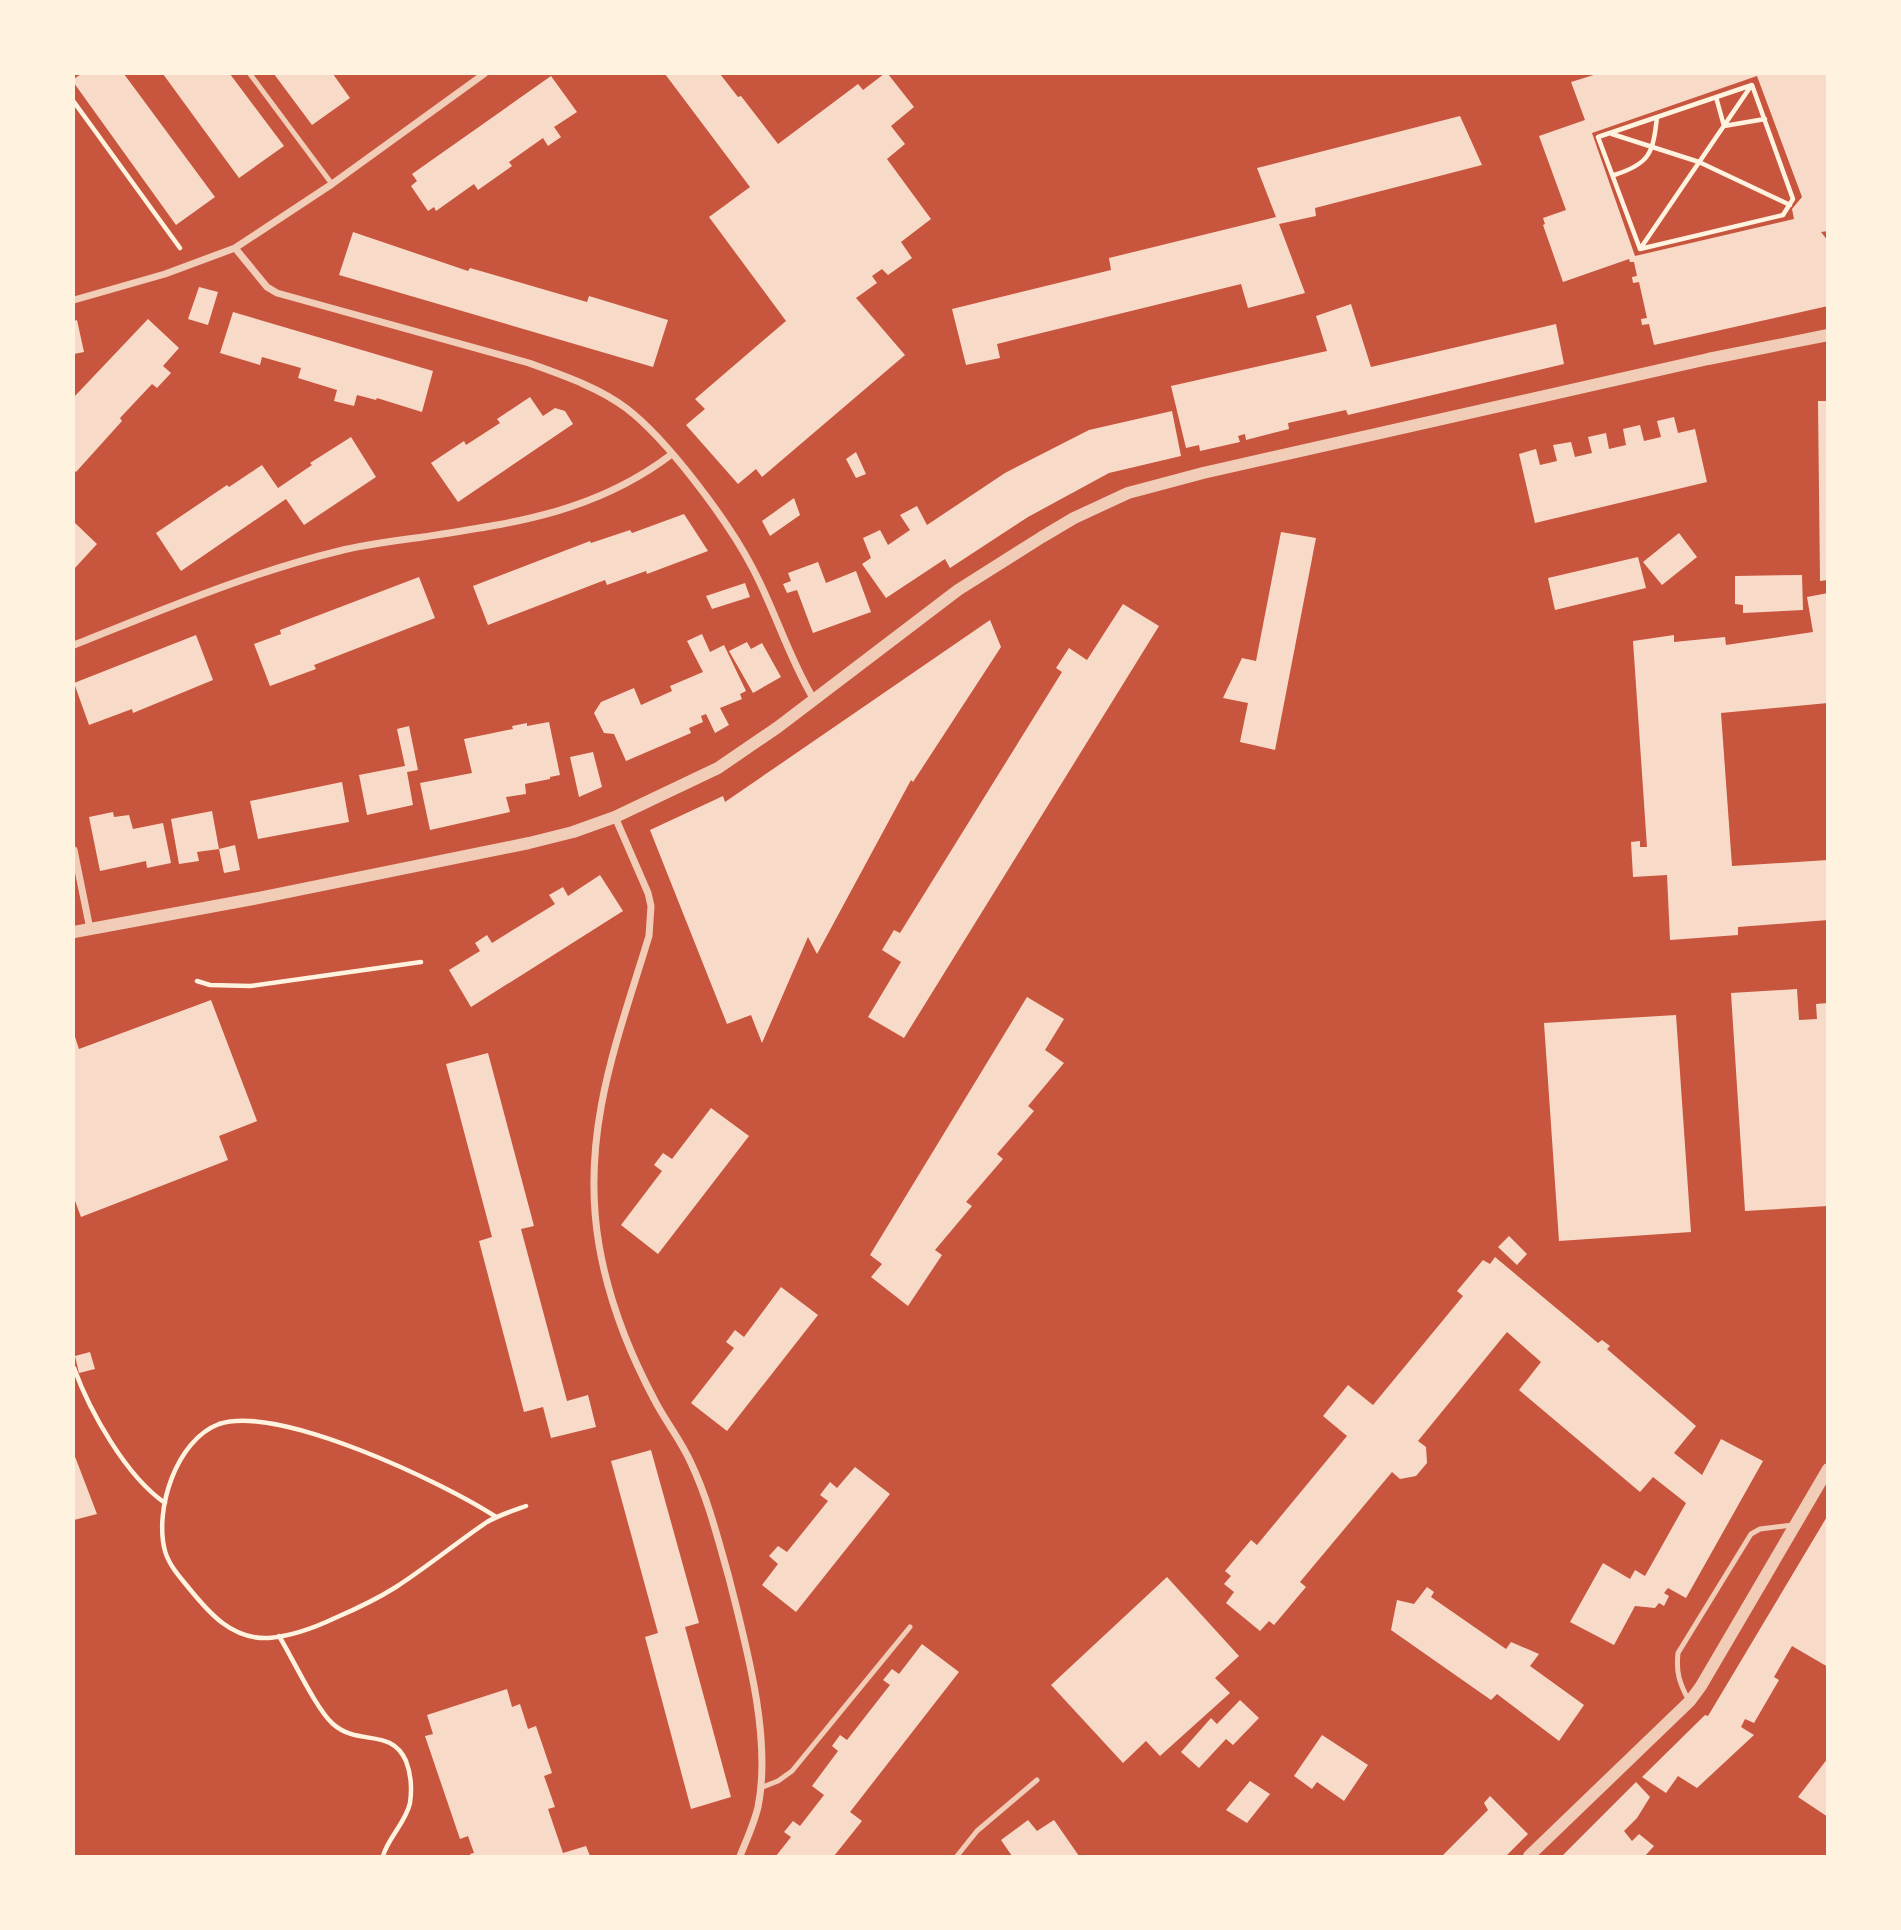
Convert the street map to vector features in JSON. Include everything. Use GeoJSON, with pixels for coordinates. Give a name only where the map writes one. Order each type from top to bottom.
{"type":"FeatureCollection","features":[{"type":"Feature","properties":{"kind":"street"},"geometry":{"type":"LineString","coordinates":[[74,300],[192,265],[235,248],[332,184],[484,74]]}},
{"type":"Feature","properties":{"kind":"street"},"geometry":{"type":"LineString","coordinates":[[235,248],[267,287],[277,293],[529,363],[597,391],[624,407],[672,454],[719,516],[752,566],[783,639],[813,698]]}},
{"type":"Feature","properties":{"kind":"street"},"geometry":{"type":"LineString","coordinates":[[74,932],[517,846],[615,817],[718,768],[778,727],[958,590],[1074,518],[1128,493],[1203,473],[1748,350],[1828,335]]}},
{"type":"Feature","properties":{"kind":"street"},"geometry":{"type":"LineString","coordinates":[[74,645],[241,581],[318,557],[373,544],[512,523],[596,499],[645,474],[672,454]]}},
{"type":"Feature","properties":{"kind":"street"},"geometry":{"type":"LineString","coordinates":[[615,817],[648,892],[651,916],[649,936],[606,1077],[597,1121],[593,1181],[599,1246],[612,1298],[635,1360],[666,1422],[690,1459],[713,1520],[739,1618],[760,1727],[758,1808],[740,1857]]}},
{"type":"Feature","properties":{"kind":"street"},"geometry":{"type":"LineString","coordinates":[[74,850],[90,929]]}},
{"type":"Feature","properties":{"kind":"street"},"geometry":{"type":"LineString","coordinates":[[1529,1857],[1689,1701],[1701,1686],[1828,1469]]}},
{"type":"Feature","properties":{"kind":"lane"},"geometry":{"type":"LineString","coordinates":[[250,74],[332,184]]}},
{"type":"Feature","properties":{"kind":"lane"},"geometry":{"type":"LineString","coordinates":[[1689,1701],[1679,1681],[1678,1653],[1751,1534],[1760,1529],[1796,1525]]}},
{"type":"Feature","properties":{"kind":"lane"},"geometry":{"type":"LineString","coordinates":[[760,1788],[778,1782],[792,1771],[910,1627]]}},
{"type":"Feature","properties":{"kind":"lane"},"geometry":{"type":"LineString","coordinates":[[957,1857],[977,1831],[1037,1780]]}},
{"type":"Feature","properties":{"kind":"path"},"geometry":{"type":"LineString","coordinates":[[1640,249],[1598,137],[1752,85]]}},
{"type":"Feature","properties":{"kind":"path"},"geometry":{"type":"LineString","coordinates":[[1640,249],[1783,215],[1790,205],[1794,199],[1752,85]]}},
{"type":"Feature","properties":{"kind":"path"},"geometry":{"type":"LineString","coordinates":[[1640,249],[1752,85]]}},
{"type":"Feature","properties":{"kind":"path"},"geometry":{"type":"LineString","coordinates":[[1716,97],[1724,126]]}},
{"type":"Feature","properties":{"kind":"path"},"geometry":{"type":"LineString","coordinates":[[74,102],[192,265]]}},
{"type":"Feature","properties":{"kind":"path"},"geometry":{"type":"LineString","coordinates":[[1614,175],[1639,165],[1649,156],[1653,147],[1657,117]]}},
{"type":"Feature","properties":{"kind":"path"},"geometry":{"type":"LineString","coordinates":[[1724,126],[1765,119]]}},
{"type":"Feature","properties":{"kind":"path"},"geometry":{"type":"LineString","coordinates":[[1610,133],[1699,162],[1790,205]]}},
{"type":"Feature","properties":{"kind":"path"},"geometry":{"type":"LineString","coordinates":[[197,981],[210,985],[250,986],[421,962]]}},
{"type":"Feature","properties":{"kind":"path"},"geometry":{"type":"LineString","coordinates":[[74,1368],[85,1399],[124,1460],[148,1491],[165,1503]]}},
{"type":"Feature","properties":{"kind":"path"},"geometry":{"type":"LineString","coordinates":[[496,1517],[435,1482],[341,1443],[294,1428],[249,1421],[220,1424],[201,1434],[183,1455],[165,1503],[162,1535],[173,1569],[206,1610],[223,1625],[238,1632],[262,1637],[279,1636],[306,1630],[360,1607],[395,1588],[496,1517],[526,1506]]}},
{"type":"Feature","properties":{"kind":"path"},"geometry":{"type":"LineString","coordinates":[[279,1636],[331,1723],[347,1734],[387,1741],[400,1749],[410,1775],[409,1807],[383,1857]]}},
{"type":"Feature","properties":{"kind":"building"},"geometry":{"type":"Polygon","coordinates":[[[81,74],[124,74],[215,197],[176,225],[74,83],[74,79],[81,74]]]}},
{"type":"Feature","properties":{"kind":"building"},"geometry":{"type":"Polygon","coordinates":[[[163,74],[230,74],[284,146],[239,178],[163,74]]]}},
{"type":"Feature","properties":{"kind":"building"},"geometry":{"type":"Polygon","coordinates":[[[274,74],[333,74],[350,98],[312,125],[274,74]]]}},
{"type":"Feature","properties":{"kind":"building"},"geometry":{"type":"Polygon","coordinates":[[[665,74],[720,74],[738,97],[741,96],[778,144],[858,84],[863,90],[884,74],[888,74],[914,107],[891,126],[905,144],[887,159],[931,219],[901,242],[912,258],[888,275],[882,269],[872,276],[877,283],[856,298],[905,355],[762,477],[756,469],[738,484],[686,425],[705,409],[695,399],[786,321],[709,217],[750,187],[665,74]]]}},
{"type":"Feature","properties":{"kind":"building"},"geometry":{"type":"Polygon","coordinates":[[[1597,74],[1828,74],[1828,231],[1821,232],[1828,241],[1828,306],[1654,345],[1649,324],[1642,325],[1641,319],[1647,318],[1639,282],[1633,283],[1632,277],[1637,276],[1634,262],[1629,259],[1563,282],[1543,218],[1566,210],[1539,136],[1585,120],[1571,82],[1597,74]],[[1757,76],[1592,133],[1635,256],[1794,219],[1792,209],[1802,197],[1757,76]]]}},
{"type":"Feature","properties":{"kind":"building"},"geometry":{"type":"Polygon","coordinates":[[[551,76],[577,112],[554,127],[561,137],[548,146],[543,138],[509,162],[512,166],[478,190],[474,184],[436,211],[434,207],[428,211],[411,186],[417,181],[412,174],[551,76]]]}},
{"type":"Feature","properties":{"kind":"building"},"geometry":{"type":"Polygon","coordinates":[[[1460,116],[1482,165],[1315,208],[1316,216],[1279,224],[1305,293],[1248,308],[1241,284],[997,344],[1000,358],[966,365],[952,309],[1111,270],[1109,258],[1276,217],[1257,168],[1460,116]]]}},
{"type":"Feature","properties":{"kind":"building"},"geometry":{"type":"Polygon","coordinates":[[[353,232],[468,271],[470,268],[587,302],[589,296],[668,320],[653,367],[339,275],[353,232]]]}},
{"type":"Feature","properties":{"kind":"building"},"geometry":{"type":"Polygon","coordinates":[[[199,287],[218,292],[208,325],[188,319],[199,287]]]}},
{"type":"Feature","properties":{"kind":"building"},"geometry":{"type":"Polygon","coordinates":[[[1351,304],[1371,367],[1556,324],[1564,364],[1348,415],[1346,410],[1288,423],[1289,429],[1246,440],[1245,434],[1238,436],[1240,442],[1200,451],[1199,445],[1186,448],[1171,386],[1327,351],[1316,316],[1351,304]]]}},
{"type":"Feature","properties":{"kind":"building"},"geometry":{"type":"Polygon","coordinates":[[[233,312],[433,371],[422,412],[377,398],[376,400],[357,395],[354,406],[334,401],[337,390],[298,378],[301,368],[262,357],[260,365],[220,353],[233,312]]]}},
{"type":"Feature","properties":{"kind":"building"},"geometry":{"type":"Polygon","coordinates":[[[148,319],[179,348],[163,366],[171,373],[157,388],[152,384],[76,472],[74,397],[148,319]]]}},
{"type":"Feature","properties":{"kind":"building"},"geometry":{"type":"Polygon","coordinates":[[[77,320],[84,352],[74,354],[74,321],[77,320]]]}},
{"type":"Feature","properties":{"kind":"building"},"geometry":{"type":"Polygon","coordinates":[[[530,397],[543,416],[555,408],[565,411],[573,424],[458,502],[431,463],[464,441],[466,445],[500,423],[497,419],[530,397]]]}},
{"type":"Feature","properties":{"kind":"building"},"geometry":{"type":"Polygon","coordinates":[[[1818,401],[1828,401],[1828,580],[1820,581],[1818,401]]]}},
{"type":"Feature","properties":{"kind":"building"},"geometry":{"type":"Polygon","coordinates":[[[1172,411],[1181,456],[1109,473],[1028,517],[950,568],[945,559],[886,598],[862,564],[871,558],[863,538],[880,530],[888,545],[910,530],[900,515],[917,506],[927,525],[1005,473],[1089,430],[1172,411]]]}},
{"type":"Feature","properties":{"kind":"building"},"geometry":{"type":"Polygon","coordinates":[[[1674,417],[1678,433],[1695,429],[1707,482],[1535,523],[1519,454],[1536,449],[1540,465],[1557,461],[1553,445],[1571,442],[1575,457],[1592,453],[1588,437],[1606,433],[1609,449],[1626,445],[1623,429],[1640,425],[1644,441],[1661,437],[1657,421],[1674,417]]]}},
{"type":"Feature","properties":{"kind":"building"},"geometry":{"type":"Polygon","coordinates":[[[351,437],[376,477],[304,525],[286,499],[181,571],[156,533],[262,465],[278,488],[312,465],[310,463],[351,437]]]}},
{"type":"Feature","properties":{"kind":"building"},"geometry":{"type":"Polygon","coordinates":[[[856,452],[866,474],[856,478],[846,459],[856,452]]]}},
{"type":"Feature","properties":{"kind":"building"},"geometry":{"type":"Polygon","coordinates":[[[794,498],[800,515],[770,536],[762,521],[794,498]]]}},
{"type":"Feature","properties":{"kind":"building"},"geometry":{"type":"Polygon","coordinates":[[[684,514],[708,551],[647,574],[646,571],[607,585],[605,580],[488,625],[473,586],[590,541],[591,543],[630,530],[632,533],[684,514]]]}},
{"type":"Feature","properties":{"kind":"building"},"geometry":{"type":"Polygon","coordinates":[[[74,522],[97,544],[74,569],[74,522]]]}},
{"type":"Feature","properties":{"kind":"building"},"geometry":{"type":"Polygon","coordinates":[[[1281,532],[1316,538],[1275,750],[1240,742],[1248,703],[1223,698],[1242,658],[1256,661],[1281,532]]]}},
{"type":"Feature","properties":{"kind":"building"},"geometry":{"type":"Polygon","coordinates":[[[1679,533],[1697,557],[1662,585],[1643,562],[1679,533]]]}},
{"type":"Feature","properties":{"kind":"building"},"geometry":{"type":"Polygon","coordinates":[[[1638,557],[1646,588],[1555,610],[1548,578],[1638,557]]]}},
{"type":"Feature","properties":{"kind":"building"},"geometry":{"type":"Polygon","coordinates":[[[818,562],[826,583],[856,571],[871,612],[813,633],[797,590],[787,593],[783,584],[791,581],[788,573],[818,562]]]}},
{"type":"Feature","properties":{"kind":"building"},"geometry":{"type":"Polygon","coordinates":[[[1802,575],[1803,610],[1743,613],[1743,605],[1735,604],[1735,576],[1802,575]]]}},
{"type":"Feature","properties":{"kind":"building"},"geometry":{"type":"Polygon","coordinates":[[[419,577],[435,618],[314,665],[316,669],[270,686],[254,644],[281,634],[280,630],[419,577]]]}},
{"type":"Feature","properties":{"kind":"building"},"geometry":{"type":"Polygon","coordinates":[[[745,583],[750,597],[712,609],[706,596],[745,583]]]}},
{"type":"Feature","properties":{"kind":"building"},"geometry":{"type":"Polygon","coordinates":[[[1828,593],[1828,703],[1721,713],[1732,866],[1828,860],[1828,920],[1738,927],[1738,935],[1670,940],[1667,875],[1633,877],[1631,842],[1640,841],[1640,847],[1647,847],[1633,641],[1674,635],[1674,642],[1725,637],[1726,645],[1813,632],[1807,597],[1828,593]]]}},
{"type":"Feature","properties":{"kind":"building"},"geometry":{"type":"Polygon","coordinates":[[[1123,604],[1159,626],[904,1038],[868,1017],[901,962],[882,950],[894,930],[900,933],[1062,672],[1056,668],[1069,648],[1087,660],[1123,604]]]}},
{"type":"Feature","properties":{"kind":"building"},"geometry":{"type":"Polygon","coordinates":[[[990,620],[1001,647],[913,782],[911,780],[817,954],[808,937],[762,1043],[751,1015],[727,1024],[650,830],[723,796],[725,802],[990,620]]]}},
{"type":"Feature","properties":{"kind":"building"},"geometry":{"type":"Polygon","coordinates":[[[702,634],[710,652],[724,645],[746,691],[740,694],[742,699],[720,708],[729,725],[715,733],[706,714],[701,716],[703,722],[689,728],[691,733],[626,761],[614,734],[604,733],[594,713],[601,702],[634,688],[641,705],[672,691],[670,686],[703,672],[687,641],[702,634]]]}},
{"type":"Feature","properties":{"kind":"building"},"geometry":{"type":"Polygon","coordinates":[[[196,635],[213,680],[133,713],[132,709],[89,725],[74,683],[196,635]]]}},
{"type":"Feature","properties":{"kind":"building"},"geometry":{"type":"Polygon","coordinates":[[[747,642],[751,649],[762,643],[781,677],[753,693],[729,651],[747,642]]]}},
{"type":"Feature","properties":{"kind":"building"},"geometry":{"type":"Polygon","coordinates":[[[549,722],[560,775],[525,784],[526,794],[506,797],[510,812],[430,830],[420,783],[472,773],[464,739],[513,729],[512,726],[527,723],[527,726],[549,722]]]}},
{"type":"Feature","properties":{"kind":"building"},"geometry":{"type":"Polygon","coordinates":[[[409,726],[418,770],[407,772],[413,805],[367,815],[359,775],[405,766],[397,729],[409,726]]]}},
{"type":"Feature","properties":{"kind":"building"},"geometry":{"type":"Polygon","coordinates":[[[593,752],[602,787],[579,797],[570,757],[593,752]]]}},
{"type":"Feature","properties":{"kind":"building"},"geometry":{"type":"Polygon","coordinates":[[[342,782],[349,822],[258,839],[250,801],[342,782]]]}},
{"type":"Feature","properties":{"kind":"building"},"geometry":{"type":"Polygon","coordinates":[[[212,811],[219,849],[197,852],[199,861],[179,864],[171,819],[212,811]]]}},
{"type":"Feature","properties":{"kind":"building"},"geometry":{"type":"Polygon","coordinates":[[[113,812],[114,817],[129,815],[133,829],[163,823],[171,863],[147,868],[146,861],[100,871],[89,817],[113,812]]]}},
{"type":"Feature","properties":{"kind":"building"},"geometry":{"type":"Polygon","coordinates":[[[235,845],[240,870],[224,873],[219,849],[235,845]]]}},
{"type":"Feature","properties":{"kind":"building"},"geometry":{"type":"Polygon","coordinates":[[[600,875],[623,911],[471,1007],[449,970],[480,951],[475,943],[487,935],[492,943],[555,904],[549,895],[563,887],[568,896],[600,875]]]}},
{"type":"Feature","properties":{"kind":"building"},"geometry":{"type":"Polygon","coordinates":[[[1797,989],[1799,1020],[1817,1019],[1816,1004],[1828,1003],[1828,1206],[1745,1211],[1731,993],[1797,989]]]}},
{"type":"Feature","properties":{"kind":"building"},"geometry":{"type":"Polygon","coordinates":[[[1027,997],[1064,1019],[1045,1050],[1064,1063],[1028,1106],[1034,1111],[997,1154],[1003,1159],[966,1202],[972,1206],[935,1250],[942,1255],[908,1306],[871,1277],[882,1264],[870,1255],[1027,997]]]}},
{"type":"Feature","properties":{"kind":"building"},"geometry":{"type":"Polygon","coordinates":[[[211,1000],[257,1121],[219,1136],[228,1160],[81,1217],[74,1198],[74,1034],[79,1049],[211,1000]]]}},
{"type":"Feature","properties":{"kind":"building"},"geometry":{"type":"Polygon","coordinates":[[[1676,1015],[1691,1232],[1559,1241],[1544,1023],[1676,1015]]]}},
{"type":"Feature","properties":{"kind":"building"},"geometry":{"type":"Polygon","coordinates":[[[488,1053],[534,1226],[521,1229],[567,1401],[588,1395],[596,1427],[551,1438],[543,1407],[524,1412],[479,1241],[492,1237],[446,1064],[488,1053]]]}},
{"type":"Feature","properties":{"kind":"building"},"geometry":{"type":"Polygon","coordinates":[[[711,1108],[749,1136],[658,1254],[621,1225],[662,1171],[654,1165],[663,1153],[672,1159],[711,1108]]]}},
{"type":"Feature","properties":{"kind":"building"},"geometry":{"type":"Polygon","coordinates":[[[1509,1236],[1527,1254],[1517,1265],[1498,1247],[1509,1236]]]}},
{"type":"Feature","properties":{"kind":"building"},"geometry":{"type":"Polygon","coordinates":[[[1495,1257],[1598,1343],[1602,1340],[1610,1346],[1607,1349],[1696,1426],[1674,1453],[1702,1475],[1721,1439],[1763,1461],[1686,1598],[1668,1588],[1664,1593],[1669,1596],[1664,1606],[1659,1603],[1655,1608],[1635,1606],[1614,1645],[1570,1622],[1603,1563],[1630,1579],[1635,1570],[1645,1576],[1686,1503],[1653,1477],[1640,1492],[1519,1390],[1541,1362],[1507,1332],[1418,1441],[1426,1447],[1427,1463],[1416,1476],[1400,1479],[1392,1472],[1300,1582],[1306,1587],[1274,1625],[1269,1621],[1260,1631],[1226,1603],[1234,1592],[1224,1584],[1231,1576],[1225,1571],[1251,1540],[1257,1545],[1347,1436],[1323,1416],[1348,1385],[1373,1405],[1463,1296],[1457,1291],[1483,1260],[1490,1264],[1495,1257]]]}},
{"type":"Feature","properties":{"kind":"building"},"geometry":{"type":"Polygon","coordinates":[[[781,1287],[818,1315],[727,1431],[691,1403],[734,1348],[726,1342],[735,1330],[744,1337],[781,1287]]]}},
{"type":"Feature","properties":{"kind":"building"},"geometry":{"type":"Polygon","coordinates":[[[90,1352],[95,1369],[79,1373],[75,1356],[90,1352]]]}},
{"type":"Feature","properties":{"kind":"building"},"geometry":{"type":"Polygon","coordinates":[[[651,1450],[699,1623],[685,1627],[731,1797],[691,1809],[645,1637],[658,1633],[611,1461],[651,1450]]]}},
{"type":"Feature","properties":{"kind":"building"},"geometry":{"type":"Polygon","coordinates":[[[74,1454],[97,1514],[74,1520],[74,1454]]]}},
{"type":"Feature","properties":{"kind":"building"},"geometry":{"type":"Polygon","coordinates":[[[855,1467],[890,1494],[796,1612],[762,1585],[778,1564],[769,1556],[778,1546],[787,1552],[828,1501],[820,1495],[830,1482],[837,1488],[855,1467]]]}},
{"type":"Feature","properties":{"kind":"building"},"geometry":{"type":"Polygon","coordinates":[[[1828,1515],[1828,1667],[1792,1646],[1774,1677],[1779,1680],[1754,1723],[1745,1719],[1741,1727],[1754,1735],[1697,1788],[1678,1776],[1666,1793],[1642,1777],[1705,1715],[1708,1716],[1828,1515]]]}},
{"type":"Feature","properties":{"kind":"building"},"geometry":{"type":"Polygon","coordinates":[[[1167,1577],[1239,1656],[1215,1678],[1230,1693],[1160,1756],[1146,1741],[1123,1763],[1051,1685],[1167,1577]]]}},
{"type":"Feature","properties":{"kind":"building"},"geometry":{"type":"Polygon","coordinates":[[[1427,1587],[1434,1592],[1431,1597],[1506,1649],[1511,1642],[1539,1654],[1530,1666],[1584,1705],[1559,1741],[1497,1694],[1491,1700],[1391,1630],[1397,1600],[1414,1604],[1427,1587]]]}},
{"type":"Feature","properties":{"kind":"building"},"geometry":{"type":"Polygon","coordinates":[[[922,1644],[959,1672],[850,1812],[862,1821],[834,1856],[776,1856],[791,1837],[784,1832],[793,1821],[800,1826],[824,1795],[812,1786],[838,1751],[832,1746],[840,1735],[847,1740],[890,1685],[883,1680],[892,1669],[899,1674],[922,1644]]]}},
{"type":"Feature","properties":{"kind":"building"},"geometry":{"type":"Polygon","coordinates":[[[507,1689],[512,1707],[520,1704],[528,1729],[536,1726],[552,1773],[544,1776],[555,1807],[548,1809],[563,1853],[586,1846],[590,1856],[471,1856],[470,1854],[474,1853],[468,1836],[460,1839],[425,1736],[433,1734],[427,1715],[507,1689]]]}},
{"type":"Feature","properties":{"kind":"building"},"geometry":{"type":"Polygon","coordinates":[[[1240,1700],[1259,1718],[1233,1745],[1226,1739],[1199,1768],[1181,1752],[1211,1718],[1217,1724],[1240,1700]]]}},
{"type":"Feature","properties":{"kind":"building"},"geometry":{"type":"Polygon","coordinates":[[[1322,1735],[1368,1765],[1344,1801],[1317,1782],[1312,1789],[1294,1776],[1322,1735]]]}},
{"type":"Feature","properties":{"kind":"building"},"geometry":{"type":"Polygon","coordinates":[[[1828,1758],[1828,1817],[1798,1797],[1828,1758]]]}},
{"type":"Feature","properties":{"kind":"building"},"geometry":{"type":"Polygon","coordinates":[[[1250,1781],[1270,1794],[1247,1823],[1226,1810],[1250,1781]]]}},
{"type":"Feature","properties":{"kind":"building"},"geometry":{"type":"Polygon","coordinates":[[[1636,1782],[1650,1797],[1637,1818],[1624,1831],[1632,1841],[1639,1834],[1654,1846],[1645,1856],[1562,1856],[1636,1782]]]}},
{"type":"Feature","properties":{"kind":"building"},"geometry":{"type":"Polygon","coordinates":[[[1490,1796],[1528,1834],[1506,1856],[1442,1856],[1488,1810],[1484,1803],[1490,1796]]]}},
{"type":"Feature","properties":{"kind":"building"},"geometry":{"type":"Polygon","coordinates":[[[1028,1820],[1037,1831],[1054,1820],[1079,1856],[1012,1856],[1001,1840],[1028,1820]]]}}]}
